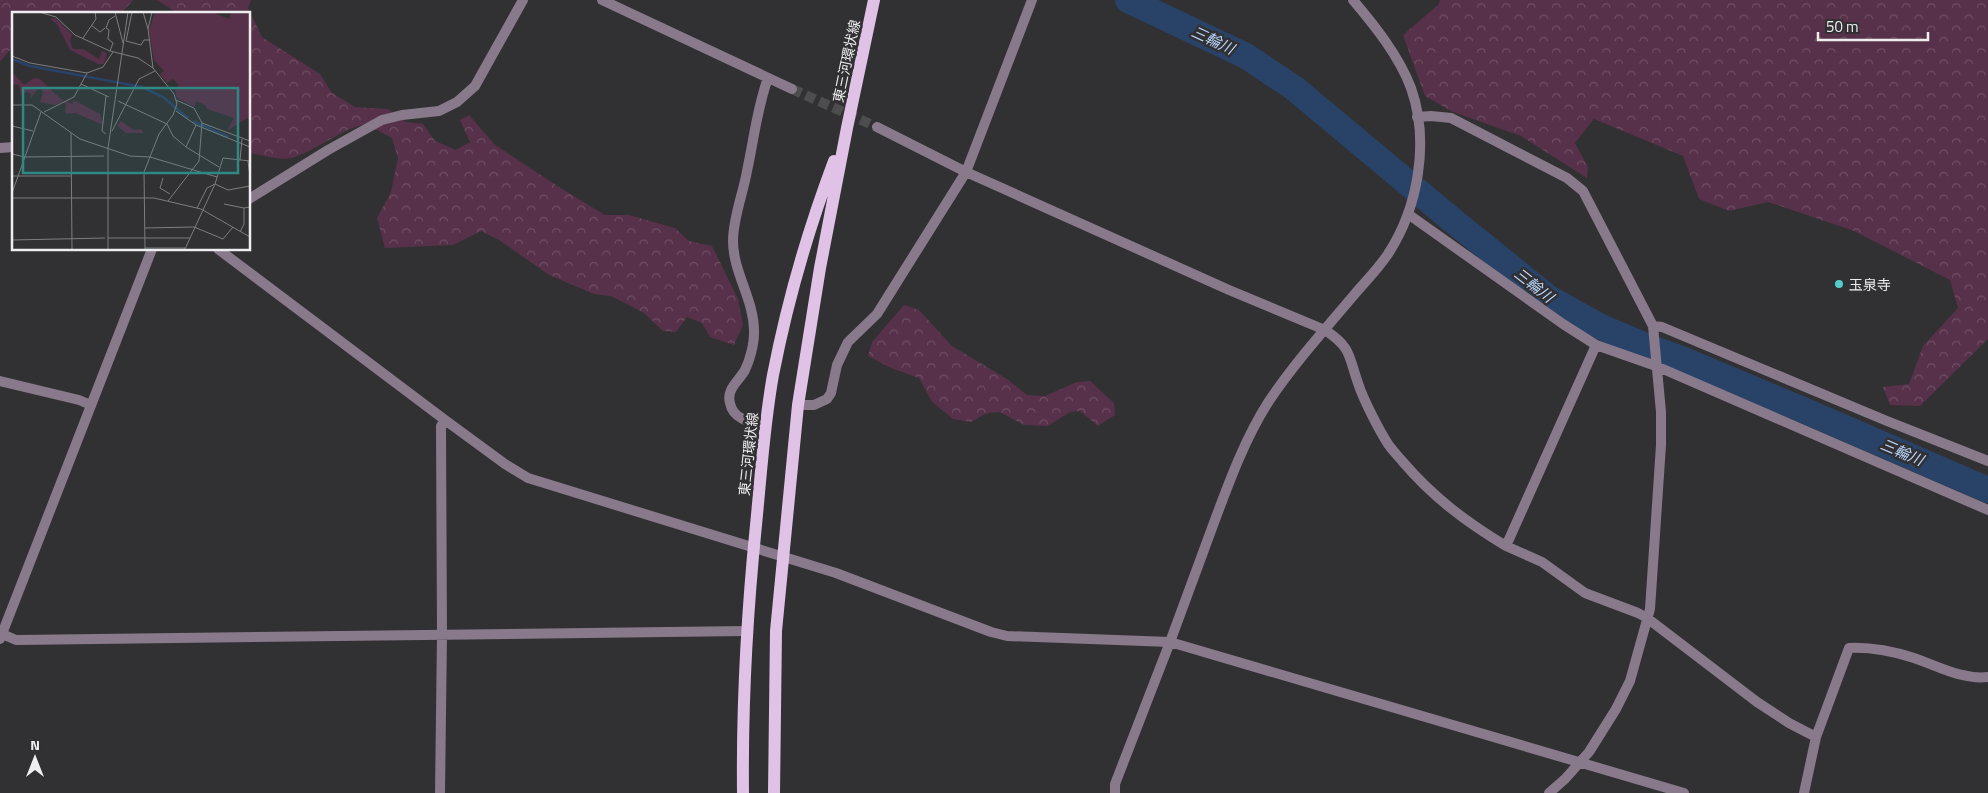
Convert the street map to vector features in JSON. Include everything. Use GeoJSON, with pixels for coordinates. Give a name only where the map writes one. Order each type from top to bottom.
{"type":"FeatureCollection","features":[{"type":"Feature","properties":{"kind":"main road","name":"東三河環状線"},"geometry":{"type":"LineString","coordinates":[[774,793],[776,630],[798,405],[846,128],[874,0]]}},
{"type":"Feature","properties":{"kind":"main road","name":"東三河環状線"},"geometry":{"type":"LineString","coordinates":[[743,793],[746,630],[766,425],[774,374],[800,266],[823,190],[846,128]]}},
{"type":"Feature","properties":{"kind":"street"},"geometry":{"type":"LineString","coordinates":[[250,199],[328,150],[382,120],[402,115],[439,111],[457,102],[474,86],[523,0]]}},
{"type":"Feature","properties":{"kind":"street"},"geometry":{"type":"LineString","coordinates":[[602,0],[792,89]]}},
{"type":"Feature","properties":{"kind":"street"},"geometry":{"type":"LineString","coordinates":[[798,405],[814,404],[827,399],[831,392],[837,365],[848,342],[877,314],[966,172],[1032,0]]}},
{"type":"Feature","properties":{"kind":"street"},"geometry":{"type":"LineString","coordinates":[[1115,793],[1115,784],[1222,501],[1255,426],[1270,401],[1324,330],[1387,256],[1404,226],[1409,210],[1420,151],[1417,118],[1411,88],[1395,57],[1367,16],[1353,0]]}},
{"type":"Feature","properties":{"kind":"street"},"geometry":{"type":"LineString","coordinates":[[766,425],[746,421],[733,412],[729,402],[730,392],[745,370],[754,334],[750,306],[736,265],[733,241],[760,99],[768,78]]}},
{"type":"Feature","properties":{"kind":"street"},"geometry":{"type":"LineString","coordinates":[[1417,118],[1430,116],[1451,118],[1567,178],[1583,191],[1654,330],[1661,412],[1661,446],[1650,609],[1630,681],[1616,709],[1580,763],[1549,793]]}},
{"type":"Feature","properties":{"kind":"street"},"geometry":{"type":"LineString","coordinates":[[877,126],[966,172],[1229,290],[1324,330],[1343,344],[1352,360],[1358,383],[1389,444],[1422,485],[1472,526],[1506,546],[1542,562],[1585,593],[1647,618],[1757,702],[1789,723],[1816,737]]}},
{"type":"Feature","properties":{"kind":"street"},"geometry":{"type":"LineString","coordinates":[[1409,210],[1563,324],[1596,345],[1656,365],[1988,510]]}},
{"type":"Feature","properties":{"kind":"street"},"geometry":{"type":"LineString","coordinates":[[152,250],[1,635],[16,640],[442,636],[746,630]]}},
{"type":"Feature","properties":{"kind":"street"},"geometry":{"type":"LineString","coordinates":[[219,250],[444,420],[528,478],[836,572],[991,632],[1007,636],[1170,642],[1684,793]]}},
{"type":"Feature","properties":{"kind":"street"},"geometry":{"type":"LineString","coordinates":[[1654,330],[1662,327],[1988,461]]}},
{"type":"Feature","properties":{"kind":"street"},"geometry":{"type":"LineString","coordinates":[[1506,546],[1596,345]]}},
{"type":"Feature","properties":{"kind":"street"},"geometry":{"type":"LineString","coordinates":[[0,381],[79,400],[91,405]]}},
{"type":"Feature","properties":{"kind":"street"},"geometry":{"type":"LineString","coordinates":[[440,793],[442,636],[440,426],[444,420]]}},
{"type":"Feature","properties":{"kind":"street"},"geometry":{"type":"LineString","coordinates":[[1804,793],[1816,737],[1849,648],[1873,647],[1911,657],[1965,676],[1988,677]]}},
{"type":"Feature","properties":{"kind":"green space"},"geometry":{"type":"Polygon","coordinates":[[[0,0],[133,0],[123,12],[12,12],[12,47],[0,62],[0,0]]]}},
{"type":"Feature","properties":{"kind":"green space"},"geometry":{"type":"Polygon","coordinates":[[[157,0],[251,0],[248,8],[250,12],[176,12],[157,0]]]}},
{"type":"Feature","properties":{"kind":"green space"},"geometry":{"type":"Polygon","coordinates":[[[1440,0],[1988,0],[1988,339],[1920,406],[1890,405],[1883,387],[1909,384],[1923,346],[1958,308],[1950,280],[1854,231],[1768,202],[1729,211],[1699,199],[1683,156],[1594,119],[1575,143],[1588,167],[1587,178],[1521,136],[1453,112],[1425,96],[1403,35],[1438,5],[1440,0]]]}},
{"type":"Feature","properties":{"kind":"green space"},"geometry":{"type":"Polygon","coordinates":[[[250,12],[262,37],[320,74],[332,93],[355,107],[388,109],[406,122],[423,124],[435,141],[456,150],[470,142],[460,120],[469,115],[495,145],[605,215],[629,215],[675,228],[689,241],[712,246],[738,299],[743,325],[734,345],[710,337],[702,323],[687,317],[676,332],[663,331],[644,313],[611,296],[594,294],[549,275],[499,240],[481,231],[453,245],[385,248],[377,218],[391,192],[398,158],[392,138],[365,124],[346,131],[295,157],[278,158],[250,153],[250,12]]]}},
{"type":"Feature","properties":{"kind":"green space"},"geometry":{"type":"Polygon","coordinates":[[[904,305],[919,310],[952,346],[1007,379],[1027,395],[1045,396],[1077,382],[1090,381],[1114,403],[1115,415],[1098,426],[1080,411],[1070,412],[1048,426],[1024,425],[1000,412],[987,413],[971,422],[953,419],[932,402],[919,378],[891,368],[868,356],[872,342],[904,305]]]}},
{"type":"Feature","properties":{"kind":"waterway","name":"三輪川"},"geometry":{"type":"LineString","coordinates":[[1128,0],[1246,56],[1294,88],[1549,298],[1601,327],[1810,413],[1988,490]]}},
{"type":"Feature","properties":{"kind":"tunnel"},"geometry":{"type":"LineString","coordinates":[[792,89],[877,127]]}},
{"type":"Feature","properties":{"kind":"place","name":"玉泉寺"},"geometry":{"type":"Point","coordinates":[1839,284]}}]}
